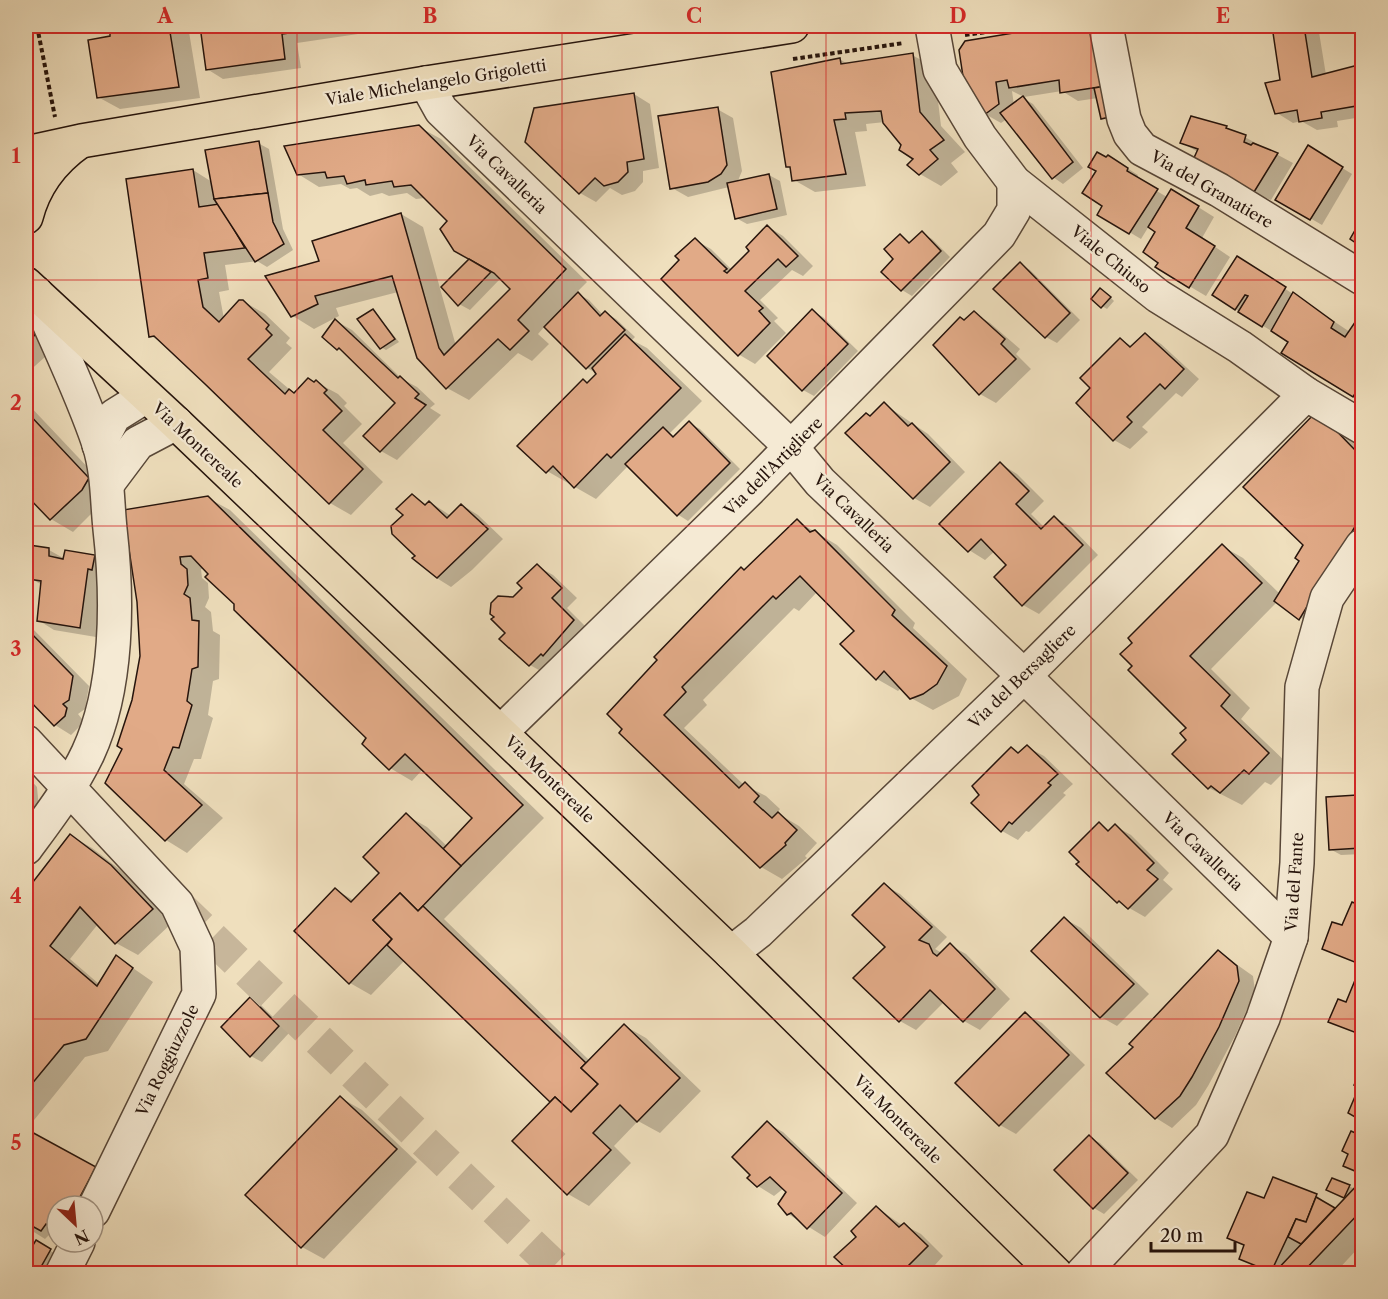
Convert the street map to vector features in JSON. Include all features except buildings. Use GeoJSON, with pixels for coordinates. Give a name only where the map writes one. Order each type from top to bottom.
{"type":"FeatureCollection","features":[{"type":"Feature","properties":{"kind":"main road","name":"Viale Michelangelo Grigoletti"},"geometry":{"type":"LineString","coordinates":[[26,153],[70,143],[426,83],[792,26]]}},
{"type":"Feature","properties":{"kind":"main road"},"geometry":{"type":"LineString","coordinates":[[26,217],[42,178],[70,143]]}},
{"type":"Feature","properties":{"kind":"main road"},"geometry":{"type":"LineString","coordinates":[[26,261],[31,289]]}},
{"type":"Feature","properties":{"kind":"main road","name":"Via Montereale"},"geometry":{"type":"LineString","coordinates":[[31,289],[176,423],[731,952],[1056,1274]]}},
{"type":"Feature","properties":{"kind":"street","name":"Viale Chiuso"},"geometry":{"type":"LineString","coordinates":[[932,26],[940,70],[980,137],[1014,182],[1158,296],[1362,427]]}},
{"type":"Feature","properties":{"kind":"street","name":"Via del Granatiere"},"geometry":{"type":"LineString","coordinates":[[1106,26],[1124,119],[1130,134],[1142,149],[1220,190],[1362,278]]}},
{"type":"Feature","properties":{"kind":"street","name":"Via Cavalleria"},"geometry":{"type":"LineString","coordinates":[[426,83],[441,110],[792,448],[820,482],[1024,676],[1291,937]]}},
{"type":"Feature","properties":{"kind":"street","name":"Via dell'Artigliere"},"geometry":{"type":"LineString","coordinates":[[501,732],[792,448],[999,235],[1014,210],[1014,182]]}},
{"type":"Feature","properties":{"kind":"street"},"geometry":{"type":"LineString","coordinates":[[26,848],[69,787],[88,753],[99,724],[113,642],[115,568],[108,483],[99,445],[31,289]]}},
{"type":"Feature","properties":{"kind":"street","name":"Via del Bersagliere"},"geometry":{"type":"LineString","coordinates":[[731,952],[758,932],[1024,676],[1306,393]]}},
{"type":"Feature","properties":{"kind":"street"},"geometry":{"type":"LineString","coordinates":[[99,445],[114,416],[146,396]]}},
{"type":"Feature","properties":{"kind":"street"},"geometry":{"type":"LineString","coordinates":[[108,483],[138,443],[176,423]]}},
{"type":"Feature","properties":{"kind":"street","name":"Via del Fante"},"geometry":{"type":"LineString","coordinates":[[1082,1274],[1212,1135],[1263,1018],[1291,937],[1297,863],[1302,687],[1327,598],[1362,546]]}},
{"type":"Feature","properties":{"kind":"street","name":"Via Roggiuzzole"},"geometry":{"type":"LineString","coordinates":[[26,742],[177,904],[197,947],[199,994],[101,1194]]}},
{"type":"Feature","properties":{"kind":"street"},"geometry":{"type":"LineString","coordinates":[[62,1274],[72,1254]]}},
{"type":"Feature","properties":{"kind":"path"},"geometry":{"type":"LineString","coordinates":[[37,26],[70,143]]}},
{"type":"Feature","properties":{"kind":"tunnel"},"geometry":{"type":"LineString","coordinates":[[177,904],[554,1266]]}}]}
